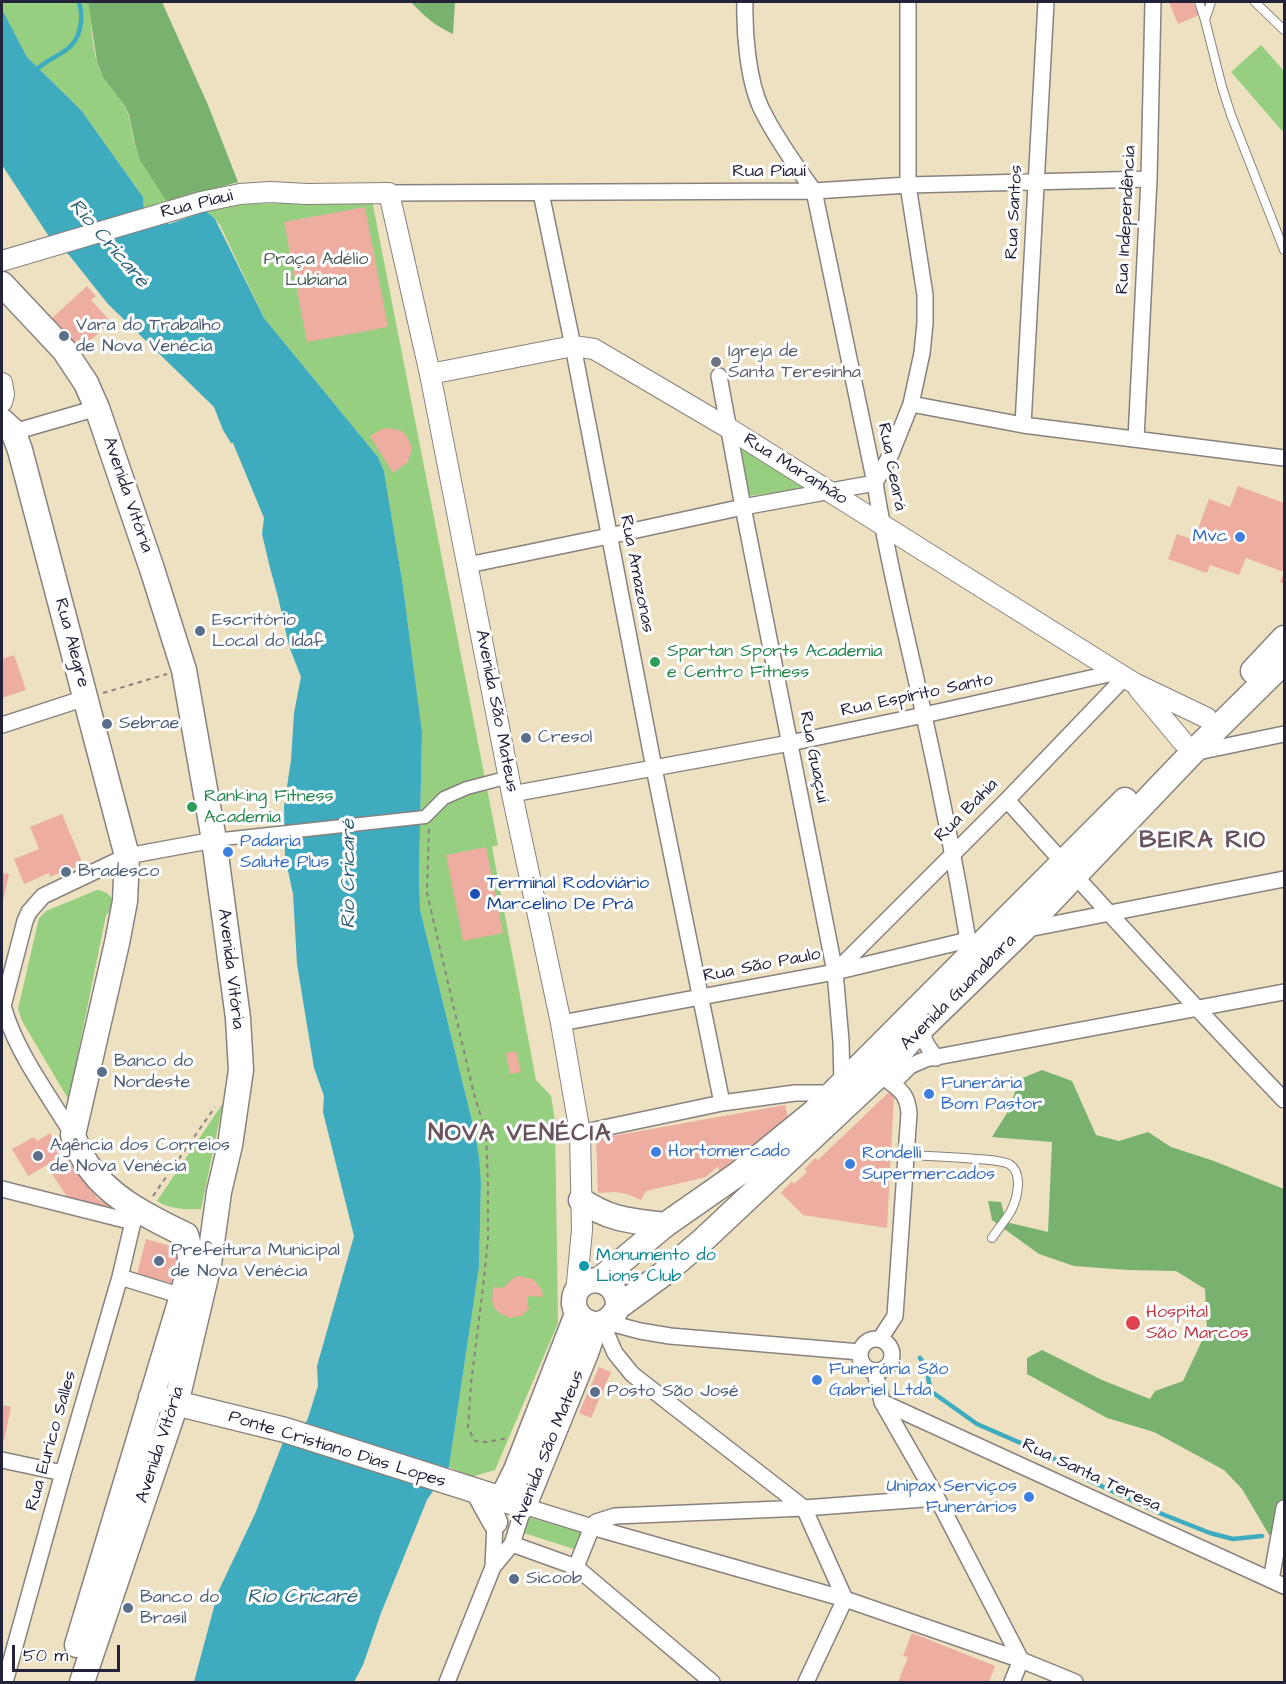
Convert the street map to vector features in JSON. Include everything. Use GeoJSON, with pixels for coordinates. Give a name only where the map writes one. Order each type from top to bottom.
{"type":"FeatureCollection","features":[{"type":"Feature","properties":{"kind":"main road","name":"Avenida Vitória"},"geometry":{"type":"LineString","coordinates":[[2,284],[64,350],[86,382],[153,569],[184,669],[214,840],[238,1018],[241,1070],[230,1145],[219,1192],[209,1264],[176,1404],[82,1683]]}},
{"type":"Feature","properties":{"kind":"main road","name":"Rua Alegre"},"geometry":{"type":"LineString","coordinates":[[5,430],[20,450],[127,856],[125,901],[117,943],[73,1136]]}},
{"type":"Feature","properties":{"kind":"main road","name":"Avenida Guanabara"},"geometry":{"type":"LineString","coordinates":[[1188,747],[1207,718],[1284,638]]}},
{"type":"Feature","properties":{"kind":"main road","name":"Avenida Guanabara"},"geometry":{"type":"LineString","coordinates":[[598,1306],[665,1225],[738,1174],[814,1112],[838,1089],[881,1071],[973,944],[1068,869],[1188,747],[1284,662]]}},
{"type":"Feature","properties":{"kind":"main road","name":"Avenida Guanabara"},"geometry":{"type":"LineString","coordinates":[[598,1306],[663,1274],[702,1241],[881,1071],[1023,930],[1068,869]]}},
{"type":"Feature","properties":{"kind":"main road"},"geometry":{"type":"LineString","coordinates":[[73,1136],[85,1161],[138,1218],[186,1235],[207,1214],[219,1192]]}},
{"type":"Feature","properties":{"kind":"main road"},"geometry":{"type":"LineString","coordinates":[[581,1200],[595,1210],[611,1216],[665,1225]]}},
{"type":"Feature","properties":{"kind":"main road","name":"Avenida Vitória"},"geometry":{"type":"LineString","coordinates":[[66,1683],[182,1296],[191,1260],[186,1235]]}},
{"type":"Feature","properties":{"kind":"main road","name":"Avenida São Mateus"},"geometry":{"type":"LineString","coordinates":[[492,1502],[516,1470],[528,1440],[598,1306]]}},
{"type":"Feature","properties":{"kind":"main road","name":"Avenida São Mateus"},"geometry":{"type":"LineString","coordinates":[[492,1502],[586,1353],[598,1306]]}},
{"type":"Feature","properties":{"kind":"main road","name":"Ponte Cristiano Dias Lopes"},"geometry":{"type":"LineString","coordinates":[[151,1397],[285,1430],[492,1502]]}},
{"type":"Feature","properties":{"kind":"street","name":"Rua Ceará"},"geometry":{"type":"LineString","coordinates":[[745,2],[745,33],[753,84],[760,107],[792,162],[814,191],[882,524],[973,944]]}},
{"type":"Feature","properties":{"kind":"street"},"geometry":{"type":"LineString","coordinates":[[468,565],[743,507],[875,483],[891,454],[911,404],[922,352],[925,323],[925,294],[908,185],[908,2]]}},
{"type":"Feature","properties":{"kind":"street","name":"Rua Santos"},"geometry":{"type":"LineString","coordinates":[[1023,425],[1046,2]]}},
{"type":"Feature","properties":{"kind":"street","name":"Rua Independência"},"geometry":{"type":"LineString","coordinates":[[1136,439],[1149,179],[1153,2]]}},
{"type":"Feature","properties":{"kind":"street","name":"Rua Piauí"},"geometry":{"type":"LineString","coordinates":[[389,194],[814,191],[908,185],[1149,179]]}},
{"type":"Feature","properties":{"kind":"street","name":"Rua Piaui"},"geometry":{"type":"LineString","coordinates":[[6,259],[201,202],[240,194],[270,192],[389,194]]}},
{"type":"Feature","properties":{"kind":"street","name":"Rua Amazonas"},"geometry":{"type":"LineString","coordinates":[[541,193],[722,1103]]}},
{"type":"Feature","properties":{"kind":"street","name":"Avenida São Mateus"},"geometry":{"type":"LineString","coordinates":[[389,194],[430,374],[510,786],[561,1023],[580,1133],[582,1230],[598,1306]]}},
{"type":"Feature","properties":{"kind":"street","name":"Rua Maranhão"},"geometry":{"type":"LineString","coordinates":[[430,374],[573,346],[594,349],[730,429],[1126,677],[1207,718]]}},
{"type":"Feature","properties":{"kind":"street","name":"Rua Guaçuí"},"geometry":{"type":"LineString","coordinates":[[719,376],[835,972],[841,1041]]}},
{"type":"Feature","properties":{"kind":"street"},"geometry":{"type":"LineString","coordinates":[[2,383],[4,394],[2,402]]}},
{"type":"Feature","properties":{"kind":"street"},"geometry":{"type":"LineString","coordinates":[[911,404],[1023,425],[1284,458]]}},
{"type":"Feature","properties":{"kind":"street"},"geometry":{"type":"LineString","coordinates":[[5,430],[97,408]]}},
{"type":"Feature","properties":{"kind":"street","name":"Rua Maranhão"},"geometry":{"type":"LineString","coordinates":[[1126,677],[1188,747]]}},
{"type":"Feature","properties":{"kind":"street","name":"Rua Espírito Santo"},"geometry":{"type":"LineString","coordinates":[[510,786],[654,768],[1126,677]]}},
{"type":"Feature","properties":{"kind":"street","name":"Rua Bahia"},"geometry":{"type":"LineString","coordinates":[[835,972],[1126,677]]}},
{"type":"Feature","properties":{"kind":"street"},"geometry":{"type":"LineString","coordinates":[[2,725],[85,698]]}},
{"type":"Feature","properties":{"kind":"street"},"geometry":{"type":"LineString","coordinates":[[1188,747],[1284,734]]}},
{"type":"Feature","properties":{"kind":"street"},"geometry":{"type":"LineString","coordinates":[[73,1136],[28,1062],[2,1006],[25,921],[29,912],[43,896],[127,856],[214,840],[268,836],[428,814],[444,798],[459,791],[510,786]]}},
{"type":"Feature","properties":{"kind":"street"},"geometry":{"type":"LineString","coordinates":[[1007,800],[1196,1008],[1284,1100]]}},
{"type":"Feature","properties":{"kind":"street"},"geometry":{"type":"LineString","coordinates":[[1023,930],[1284,879]]}},
{"type":"Feature","properties":{"kind":"street","name":"Rua São Paulo"},"geometry":{"type":"LineString","coordinates":[[561,1023],[973,944]]}},
{"type":"Feature","properties":{"kind":"street"},"geometry":{"type":"LineString","coordinates":[[881,1071],[910,1066],[926,1059],[1284,992]]}},
{"type":"Feature","properties":{"kind":"street"},"geometry":{"type":"LineString","coordinates":[[921,1030],[936,1058]]}},
{"type":"Feature","properties":{"kind":"street"},"geometry":{"type":"LineString","coordinates":[[841,1041],[902,1090],[908,1103],[909,1133],[895,1316],[880,1339]]}},
{"type":"Feature","properties":{"kind":"street"},"geometry":{"type":"LineString","coordinates":[[580,1133],[722,1103],[838,1089],[841,1041]]}},
{"type":"Feature","properties":{"kind":"street"},"geometry":{"type":"LineString","coordinates":[[795,1093],[814,1112]]}},
{"type":"Feature","properties":{"kind":"street"},"geometry":{"type":"LineString","coordinates":[[2,1189],[138,1218]]}},
{"type":"Feature","properties":{"kind":"street","name":"Rua Eurico Salles"},"geometry":{"type":"LineString","coordinates":[[6,1683],[63,1473],[138,1218]]}},
{"type":"Feature","properties":{"kind":"street"},"geometry":{"type":"LineString","coordinates":[[120,1277],[182,1296]]}},
{"type":"Feature","properties":{"kind":"street"},"geometry":{"type":"LineString","coordinates":[[598,1306],[640,1331],[670,1336],[860,1352]]}},
{"type":"Feature","properties":{"kind":"street"},"geometry":{"type":"LineString","coordinates":[[598,1306],[615,1353],[632,1374],[804,1508],[845,1599],[806,1683]]}},
{"type":"Feature","properties":{"kind":"street"},"geometry":{"type":"LineString","coordinates":[[880,1339],[892,1349],[893,1359],[886,1369],[876,1372],[865,1367],[860,1352],[865,1343],[880,1339]]}},
{"type":"Feature","properties":{"kind":"street"},"geometry":{"type":"LineString","coordinates":[[876,1372],[882,1402],[937,1498],[1021,1660],[1012,1683]]}},
{"type":"Feature","properties":{"kind":"street","name":"Rua Santa Teresa"},"geometry":{"type":"LineString","coordinates":[[882,1402],[1278,1583]]}},
{"type":"Feature","properties":{"kind":"street"},"geometry":{"type":"LineString","coordinates":[[2,1460],[63,1473]]}},
{"type":"Feature","properties":{"kind":"street"},"geometry":{"type":"LineString","coordinates":[[576,1567],[596,1522],[624,1514],[804,1508],[937,1498]]}},
{"type":"Feature","properties":{"kind":"street"},"geometry":{"type":"LineString","coordinates":[[492,1502],[592,1527],[845,1599],[1021,1660],[1075,1683]]}},
{"type":"Feature","properties":{"kind":"street","name":"Avenida São Mateus"},"geometry":{"type":"LineString","coordinates":[[447,1683],[492,1567],[512,1544],[492,1502]]}},
{"type":"Feature","properties":{"kind":"street","name":"Avenida São Mateus"},"geometry":{"type":"LineString","coordinates":[[492,1502],[492,1567]]}},
{"type":"Feature","properties":{"kind":"street"},"geometry":{"type":"LineString","coordinates":[[1278,1583],[1284,1508]]}},
{"type":"Feature","properties":{"kind":"street"},"geometry":{"type":"LineString","coordinates":[[512,1544],[576,1567],[712,1683]]}},
{"type":"Feature","properties":{"kind":"lane"},"geometry":{"type":"LineString","coordinates":[[1198,2],[1232,116],[1284,250]]}},
{"type":"Feature","properties":{"kind":"lane"},"geometry":{"type":"LineString","coordinates":[[1205,20],[1210,2]]}},
{"type":"Feature","properties":{"kind":"lane"},"geometry":{"type":"LineString","coordinates":[[1255,2],[1284,30]]}},
{"type":"Feature","properties":{"kind":"lane"},"geometry":{"type":"LineString","coordinates":[[907,1155],[992,1160],[1014,1168],[1018,1183],[1011,1210],[992,1238]]}},
{"type":"Feature","properties":{"kind":"path"},"geometry":{"type":"LineString","coordinates":[[85,698],[184,669]]}},
{"type":"Feature","properties":{"kind":"path"},"geometry":{"type":"LineString","coordinates":[[428,814],[427,893],[474,1094],[486,1132],[488,1238],[468,1428],[475,1441],[488,1442],[515,1436],[528,1440]]}},
{"type":"Feature","properties":{"kind":"path"},"geometry":{"type":"LineString","coordinates":[[138,1218],[220,1100]]}},
{"type":"Feature","properties":{"kind":"green space"},"geometry":{"type":"Polygon","coordinates":[[[2,2],[88,2],[99,68],[124,105],[138,153],[167,202],[144,209],[143,197],[81,110],[27,57],[2,9],[2,2]]]}},
{"type":"Feature","properties":{"kind":"green space"},"geometry":{"type":"Polygon","coordinates":[[[88,2],[162,2],[208,105],[238,182],[167,202],[140,160],[125,106],[103,77],[97,62],[88,2]]]}},
{"type":"Feature","properties":{"kind":"green space"},"geometry":{"type":"Polygon","coordinates":[[[411,2],[455,2],[453,34],[430,20],[411,2]]]}},
{"type":"Feature","properties":{"kind":"green space"},"geometry":{"type":"Polygon","coordinates":[[[1261,45],[1284,71],[1284,133],[1231,72],[1261,45]]]}},
{"type":"Feature","properties":{"kind":"green space","name":"Praça Adélio Lubiana"},"geometry":{"type":"Polygon","coordinates":[[[372,200],[498,845],[492,847],[536,1080],[551,1096],[555,1121],[558,1323],[495,1470],[471,1477],[449,1467],[479,1267],[481,1183],[475,1133],[420,909],[422,732],[403,586],[384,471],[378,457],[264,318],[220,225],[206,211],[226,205],[372,200]]]}},
{"type":"Feature","properties":{"kind":"green space"},"geometry":{"type":"Polygon","coordinates":[[[741,446],[809,488],[749,496],[741,446]]]}},
{"type":"Feature","properties":{"kind":"green space"},"geometry":{"type":"Polygon","coordinates":[[[97,890],[107,893],[113,903],[106,915],[77,1058],[81,1066],[70,1102],[22,1021],[18,1009],[39,918],[46,911],[97,890]]]}},
{"type":"Feature","properties":{"kind":"green space"},"geometry":{"type":"Polygon","coordinates":[[[1042,1070],[1072,1081],[1096,1135],[1119,1141],[1148,1132],[1171,1147],[1214,1161],[1284,1189],[1284,1560],[1242,1489],[1224,1470],[1154,1432],[1107,1418],[1027,1374],[1027,1358],[1042,1350],[1102,1380],[1150,1399],[1155,1391],[1183,1381],[1207,1330],[1205,1289],[1176,1271],[1074,1266],[1039,1254],[992,1220],[988,1201],[1001,1202],[1006,1222],[1048,1232],[1052,1142],[992,1137],[1007,1113],[1020,1079],[1042,1070]]]}},
{"type":"Feature","properties":{"kind":"green space"},"geometry":{"type":"Polygon","coordinates":[[[223,1103],[201,1209],[167,1206],[157,1201],[223,1103]]]}},
{"type":"Feature","properties":{"kind":"green space"},"geometry":{"type":"Polygon","coordinates":[[[528,1517],[587,1534],[580,1551],[524,1533],[528,1517]]]}},
{"type":"Feature","properties":{"kind":"water","name":"Rio Cricaré"},"geometry":{"type":"Polygon","coordinates":[[[2,9],[27,57],[81,110],[143,197],[144,209],[169,224],[206,211],[215,219],[264,318],[378,457],[384,471],[403,586],[422,732],[420,909],[475,1133],[481,1183],[479,1267],[449,1467],[427,1500],[381,1613],[363,1665],[354,1682],[194,1682],[218,1592],[255,1514],[285,1437],[307,1421],[318,1386],[317,1366],[354,1236],[323,1112],[324,1096],[314,1068],[297,964],[293,894],[285,857],[284,807],[291,760],[294,713],[301,677],[289,646],[262,534],[264,518],[233,443],[223,430],[214,407],[108,304],[69,255],[50,238],[2,165],[2,9]]]}},
{"type":"Feature","properties":{"kind":"building"},"geometry":{"type":"Polygon","coordinates":[[[1169,2],[1193,2],[1199,15],[1178,24],[1169,2]]]}},
{"type":"Feature","properties":{"kind":"building"},"geometry":{"type":"Polygon","coordinates":[[[365,207],[388,327],[307,342],[284,222],[365,207]]]}},
{"type":"Feature","properties":{"kind":"building"},"geometry":{"type":"Polygon","coordinates":[[[87,286],[96,296],[91,300],[111,322],[80,350],[51,319],[87,286]]]}},
{"type":"Feature","properties":{"kind":"building"},"geometry":{"type":"Polygon","coordinates":[[[389,428],[402,431],[412,448],[408,462],[393,473],[370,436],[389,428]]]}},
{"type":"Feature","properties":{"kind":"building","name":"Mvc"},"geometry":{"type":"Polygon","coordinates":[[[1238,486],[1284,503],[1284,572],[1246,558],[1239,575],[1210,565],[1207,573],[1168,559],[1177,534],[1194,540],[1209,499],[1230,507],[1238,486]]]}},
{"type":"Feature","properties":{"kind":"building"},"geometry":{"type":"Polygon","coordinates":[[[1284,572],[1284,584],[1280,582],[1284,572]]]}},
{"type":"Feature","properties":{"kind":"building"},"geometry":{"type":"Polygon","coordinates":[[[14,655],[26,690],[2,698],[2,659],[14,655]]]}},
{"type":"Feature","properties":{"kind":"building"},"geometry":{"type":"Polygon","coordinates":[[[62,814],[83,864],[50,877],[49,873],[24,884],[14,859],[39,849],[30,827],[62,814]]]}},
{"type":"Feature","properties":{"kind":"building","name":"Terminal Rodoviário Marcelino De Prá"},"geometry":{"type":"Polygon","coordinates":[[[486,847],[503,933],[463,941],[446,855],[486,847]]]}},
{"type":"Feature","properties":{"kind":"building"},"geometry":{"type":"Polygon","coordinates":[[[2,873],[9,874],[2,906],[2,873]]]}},
{"type":"Feature","properties":{"kind":"building"},"geometry":{"type":"Polygon","coordinates":[[[516,1051],[521,1072],[510,1074],[506,1053],[516,1051]]]}},
{"type":"Feature","properties":{"kind":"building","name":"Rondelli Supermercados"},"geometry":{"type":"Polygon","coordinates":[[[888,1093],[894,1095],[887,1228],[803,1215],[781,1193],[792,1181],[794,1184],[807,1172],[805,1169],[815,1158],[818,1160],[888,1093]]]}},
{"type":"Feature","properties":{"kind":"building","name":"Hortomercado"},"geometry":{"type":"Polygon","coordinates":[[[785,1105],[788,1118],[719,1172],[718,1166],[706,1177],[646,1191],[641,1200],[616,1192],[598,1193],[596,1139],[785,1105]]]}},
{"type":"Feature","properties":{"kind":"building","name":"Agência dos Correios de Nova Venécia"},"geometry":{"type":"Polygon","coordinates":[[[50,1133],[62,1152],[59,1154],[61,1157],[28,1176],[12,1149],[34,1137],[37,1141],[50,1133]]]}},
{"type":"Feature","properties":{"kind":"building"},"geometry":{"type":"Polygon","coordinates":[[[66,1157],[97,1198],[108,1205],[105,1210],[70,1201],[48,1168],[66,1157]]]}},
{"type":"Feature","properties":{"kind":"building","name":"Prefeitura Municipal de Nova Venécia"},"geometry":{"type":"Polygon","coordinates":[[[146,1239],[181,1249],[172,1283],[137,1274],[146,1239]]]}},
{"type":"Feature","properties":{"kind":"building"},"geometry":{"type":"Polygon","coordinates":[[[519,1276],[533,1279],[542,1290],[543,1297],[528,1296],[527,1307],[530,1307],[526,1312],[521,1316],[509,1318],[494,1307],[493,1287],[503,1288],[513,1278],[519,1276]]]}},
{"type":"Feature","properties":{"kind":"building","name":"Posto São José"},"geometry":{"type":"Polygon","coordinates":[[[599,1367],[611,1372],[591,1418],[579,1413],[599,1367]]]}},
{"type":"Feature","properties":{"kind":"building"},"geometry":{"type":"Polygon","coordinates":[[[2,1405],[11,1407],[4,1441],[2,1441],[2,1405]]]}},
{"type":"Feature","properties":{"kind":"building"},"geometry":{"type":"Polygon","coordinates":[[[912,1633],[995,1666],[989,1682],[898,1682],[908,1657],[903,1656],[912,1633]]]}},
{"type":"Feature","properties":{"kind":"waterway"},"geometry":{"type":"LineString","coordinates":[[34,72],[75,41],[81,22],[79,2]]}},
{"type":"Feature","properties":{"kind":"waterway"},"geometry":{"type":"LineString","coordinates":[[920,1358],[926,1367],[932,1392],[977,1424],[1039,1451],[1086,1479],[1210,1533],[1233,1539],[1262,1536]]}},
{"type":"Feature","properties":{"kind":"place","name":"Vara do Trabalho de Nova Venécia"},"geometry":{"type":"Point","coordinates":[64,336]}},
{"type":"Feature","properties":{"kind":"place","name":"Igreja de Santa Teresinha"},"geometry":{"type":"Point","coordinates":[716,362]}},
{"type":"Feature","properties":{"kind":"place","name":"Mvc"},"geometry":{"type":"Point","coordinates":[1240,537]}},
{"type":"Feature","properties":{"kind":"place","name":"Escritório Local do Idaf"},"geometry":{"type":"Point","coordinates":[200,631]}},
{"type":"Feature","properties":{"kind":"place","name":"Spartan Sports Academia e Centro Fitness"},"geometry":{"type":"Point","coordinates":[655,662]}},
{"type":"Feature","properties":{"kind":"place","name":"Sebrae"},"geometry":{"type":"Point","coordinates":[107,724]}},
{"type":"Feature","properties":{"kind":"place","name":"Cresol"},"geometry":{"type":"Point","coordinates":[526,738]}},
{"type":"Feature","properties":{"kind":"place","name":"Ranking Fitness Academia"},"geometry":{"type":"Point","coordinates":[192,807]}},
{"type":"Feature","properties":{"kind":"place","name":"Padaria Salute Plus"},"geometry":{"type":"Point","coordinates":[228,852]}},
{"type":"Feature","properties":{"kind":"place","name":"Bradesco"},"geometry":{"type":"Point","coordinates":[66,872]}},
{"type":"Feature","properties":{"kind":"place","name":"Terminal Rodoviário Marcelino De Prá"},"geometry":{"type":"Point","coordinates":[475,894]}},
{"type":"Feature","properties":{"kind":"place","name":"Banco do Nordeste"},"geometry":{"type":"Point","coordinates":[102,1072]}},
{"type":"Feature","properties":{"kind":"place","name":"Funerária Bom Pastor"},"geometry":{"type":"Point","coordinates":[929,1094]}},
{"type":"Feature","properties":{"kind":"place","name":"Hortomercado"},"geometry":{"type":"Point","coordinates":[656,1152]}},
{"type":"Feature","properties":{"kind":"place","name":"Agência dos Correios de Nova Venécia"},"geometry":{"type":"Point","coordinates":[38,1156]}},
{"type":"Feature","properties":{"kind":"place","name":"Rondelli Supermercados"},"geometry":{"type":"Point","coordinates":[850,1164]}},
{"type":"Feature","properties":{"kind":"place","name":"Prefeitura Municipal de Nova Venécia"},"geometry":{"type":"Point","coordinates":[159,1261]}},
{"type":"Feature","properties":{"kind":"place","name":"Monumento do Lions Club"},"geometry":{"type":"Point","coordinates":[584,1266]}},
{"type":"Feature","properties":{"kind":"place","name":"Hospital São Marcos"},"geometry":{"type":"Point","coordinates":[1133,1323]}},
{"type":"Feature","properties":{"kind":"place","name":"Funerária São Gabriel Ltda"},"geometry":{"type":"Point","coordinates":[817,1380]}},
{"type":"Feature","properties":{"kind":"place","name":"Posto São José"},"geometry":{"type":"Point","coordinates":[595,1392]}},
{"type":"Feature","properties":{"kind":"place","name":"Unipax Serviços Funerários"},"geometry":{"type":"Point","coordinates":[1029,1497]}},
{"type":"Feature","properties":{"kind":"place","name":"Sicoob"},"geometry":{"type":"Point","coordinates":[514,1579]}},
{"type":"Feature","properties":{"kind":"place","name":"Banco do Brasil"},"geometry":{"type":"Point","coordinates":[128,1608]}},
{"type":"Feature","properties":{"kind":"district","name":"BEIRA RIO"},"geometry":{"type":"Point","coordinates":[1203,842]}},
{"type":"Feature","properties":{"kind":"district","name":"NOVA VENÉCIA"},"geometry":{"type":"Point","coordinates":[520,1135]}}]}
